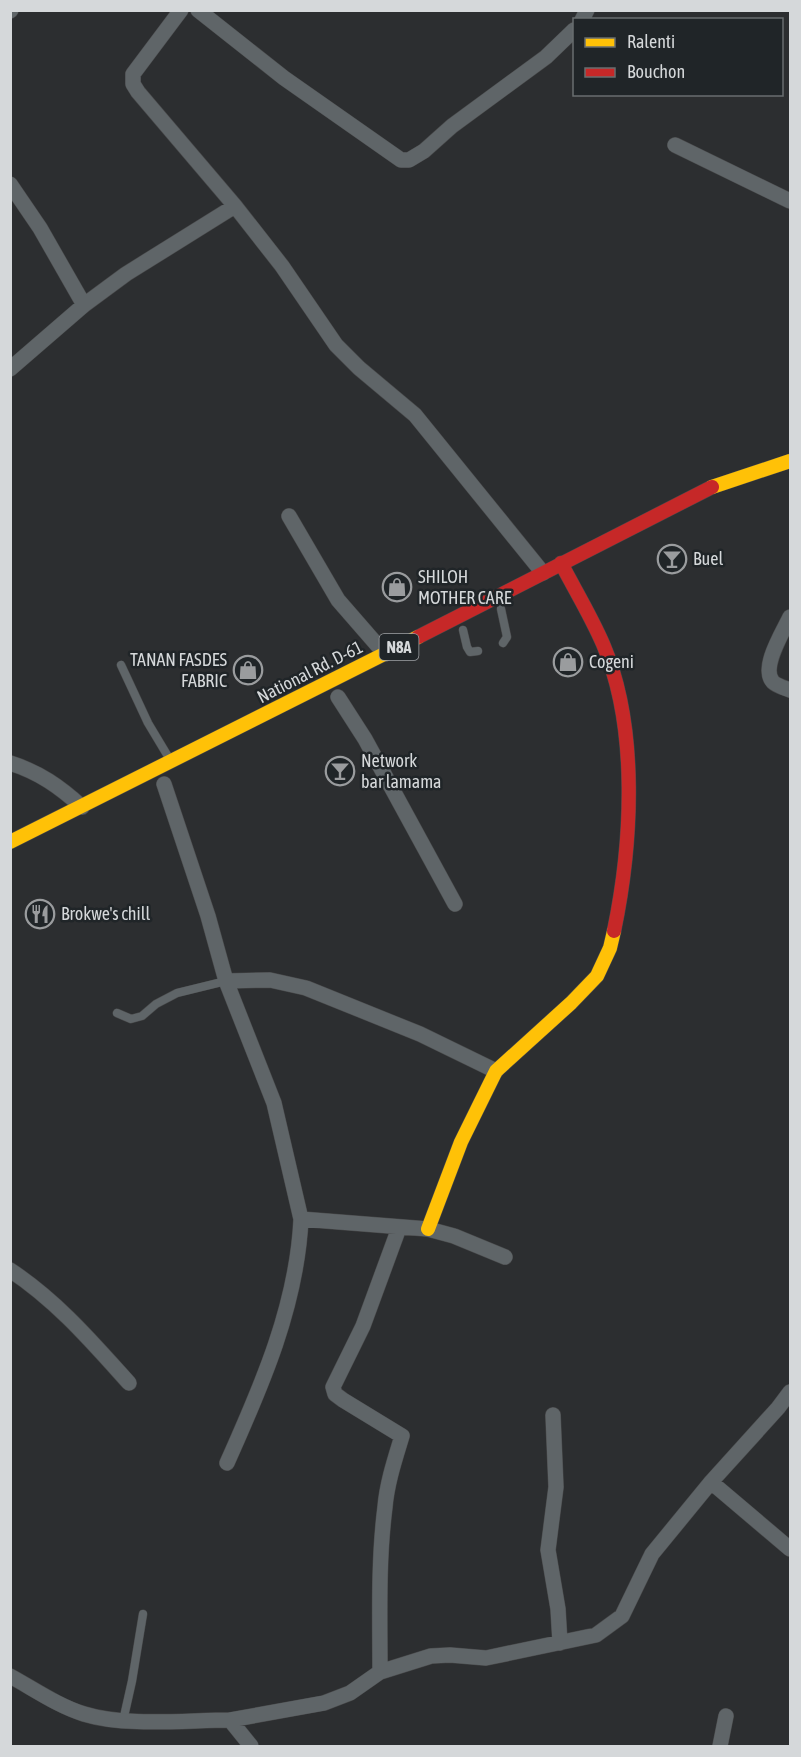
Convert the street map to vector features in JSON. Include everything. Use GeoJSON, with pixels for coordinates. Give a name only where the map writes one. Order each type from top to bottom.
{"type":"FeatureCollection","features":[{"type":"Feature","properties":{"kind":"main road","name":"National Rd. D-61"},"geometry":{"type":"LineString","coordinates":[[446,639],[700,492],[790,461]]}},
{"type":"Feature","properties":{"kind":"main road","name":"National Rd. D-61"},"geometry":{"type":"LineString","coordinates":[[10,842],[543,573],[565,569],[680,519]]}},
{"type":"Feature","properties":{"kind":"main road"},"geometry":{"type":"LineString","coordinates":[[428,1229],[461,1142],[496,1071],[571,1003],[597,976],[610,948],[623,887],[629,826],[626,742],[616,683],[603,644],[565,569]]}},
{"type":"Feature","properties":{"kind":"street"},"geometry":{"type":"LineString","coordinates":[[181,10],[133,74],[133,84],[282,266],[336,345],[359,368],[415,415],[543,573]]}},
{"type":"Feature","properties":{"kind":"street"},"geometry":{"type":"LineString","coordinates":[[198,10],[284,78],[401,160],[409,160],[424,151],[452,126],[546,57],[573,31]]}},
{"type":"Feature","properties":{"kind":"street"},"geometry":{"type":"LineString","coordinates":[[675,145],[790,201]]}},
{"type":"Feature","properties":{"kind":"street"},"geometry":{"type":"LineString","coordinates":[[10,184],[40,228],[84,305]]}},
{"type":"Feature","properties":{"kind":"street"},"geometry":{"type":"LineString","coordinates":[[10,369],[84,305],[126,274],[235,206]]}},
{"type":"Feature","properties":{"kind":"street"},"geometry":{"type":"LineString","coordinates":[[289,516],[338,600],[385,654]]}},
{"type":"Feature","properties":{"kind":"street"},"geometry":{"type":"LineString","coordinates":[[790,617],[767,666],[775,684],[790,690]]}},
{"type":"Feature","properties":{"kind":"street"},"geometry":{"type":"LineString","coordinates":[[338,697],[365,739],[455,904]]}},
{"type":"Feature","properties":{"kind":"street"},"geometry":{"type":"LineString","coordinates":[[10,764],[29,769],[56,784],[82,807]]}},
{"type":"Feature","properties":{"kind":"street"},"geometry":{"type":"LineString","coordinates":[[164,784],[205,906],[226,981],[274,1103],[300,1219],[299,1249],[279,1333],[256,1397],[227,1463]]}},
{"type":"Feature","properties":{"kind":"street"},"geometry":{"type":"LineString","coordinates":[[226,981],[270,980],[306,988],[410,1030],[496,1071]]}},
{"type":"Feature","properties":{"kind":"street"},"geometry":{"type":"LineString","coordinates":[[300,1219],[428,1229],[454,1236],[505,1257]]}},
{"type":"Feature","properties":{"kind":"street"},"geometry":{"type":"LineString","coordinates":[[380,1672],[380,1557],[385,1505],[393,1464],[402,1436],[343,1400],[335,1394],[333,1387],[363,1326],[399,1228]]}},
{"type":"Feature","properties":{"kind":"street"},"geometry":{"type":"LineString","coordinates":[[10,1270],[29,1282],[72,1320],[129,1383]]}},
{"type":"Feature","properties":{"kind":"street"},"geometry":{"type":"LineString","coordinates":[[10,1676],[86,1715],[123,1721],[230,1720],[324,1703],[350,1693],[380,1672],[431,1656],[486,1658],[596,1635],[622,1616],[652,1554],[790,1392]]}},
{"type":"Feature","properties":{"kind":"street"},"geometry":{"type":"LineString","coordinates":[[553,1415],[556,1487],[548,1550],[558,1609],[560,1643]]}},
{"type":"Feature","properties":{"kind":"street"},"geometry":{"type":"LineString","coordinates":[[711,1482],[790,1549]]}},
{"type":"Feature","properties":{"kind":"street"},"geometry":{"type":"LineString","coordinates":[[720,1746],[726,1716]]}},
{"type":"Feature","properties":{"kind":"street"},"geometry":{"type":"LineString","coordinates":[[230,1720],[251,1746]]}},
{"type":"Feature","properties":{"kind":"lane"},"geometry":{"type":"LineString","coordinates":[[501,609],[507,637],[503,643]]}},
{"type":"Feature","properties":{"kind":"lane"},"geometry":{"type":"LineString","coordinates":[[472,625],[466,647],[470,652],[478,651]]}},
{"type":"Feature","properties":{"kind":"lane"},"geometry":{"type":"LineString","coordinates":[[121,665],[148,723],[171,762]]}},
{"type":"Feature","properties":{"kind":"lane"},"geometry":{"type":"LineString","coordinates":[[117,1013],[131,1019],[142,1016],[156,1004],[177,993],[226,981]]}},
{"type":"Feature","properties":{"kind":"lane"},"geometry":{"type":"LineString","coordinates":[[123,1721],[143,1614]]}},
{"type":"Feature","properties":{"kind":"traffic: slow"},"geometry":{"type":"LineString","coordinates":[[712,487],[790,461]]}},
{"type":"Feature","properties":{"kind":"traffic: slow"},"geometry":{"type":"LineString","coordinates":[[10,842],[418,637]]}},
{"type":"Feature","properties":{"kind":"traffic: slow"},"geometry":{"type":"LineString","coordinates":[[428,1229],[461,1142],[496,1071],[571,1003],[597,976],[610,948],[614,931]]}},
{"type":"Feature","properties":{"kind":"traffic: jam"},"geometry":{"type":"LineString","coordinates":[[418,637],[712,487]]}},
{"type":"Feature","properties":{"kind":"traffic: jam"},"geometry":{"type":"LineString","coordinates":[[561,563],[603,644],[615,677],[622,712],[629,786],[628,824],[625,861],[614,931]]}},
{"type":"Feature","properties":{"kind":"place","name":"Buel"},"geometry":{"type":"Point","coordinates":[672,559]}},
{"type":"Feature","properties":{"kind":"place","name":"SHILOH MOTHER CARE"},"geometry":{"type":"Point","coordinates":[397,587]}},
{"type":"Feature","properties":{"kind":"place","name":"Cogeni"},"geometry":{"type":"Point","coordinates":[568,662]}},
{"type":"Feature","properties":{"kind":"place","name":"TANAN FASDES FABRIC"},"geometry":{"type":"Point","coordinates":[248,670]}},
{"type":"Feature","properties":{"kind":"place","name":"Network bar lamama"},"geometry":{"type":"Point","coordinates":[340,771]}},
{"type":"Feature","properties":{"kind":"place","name":"Brokwe's chill"},"geometry":{"type":"Point","coordinates":[40,914]}}]}
